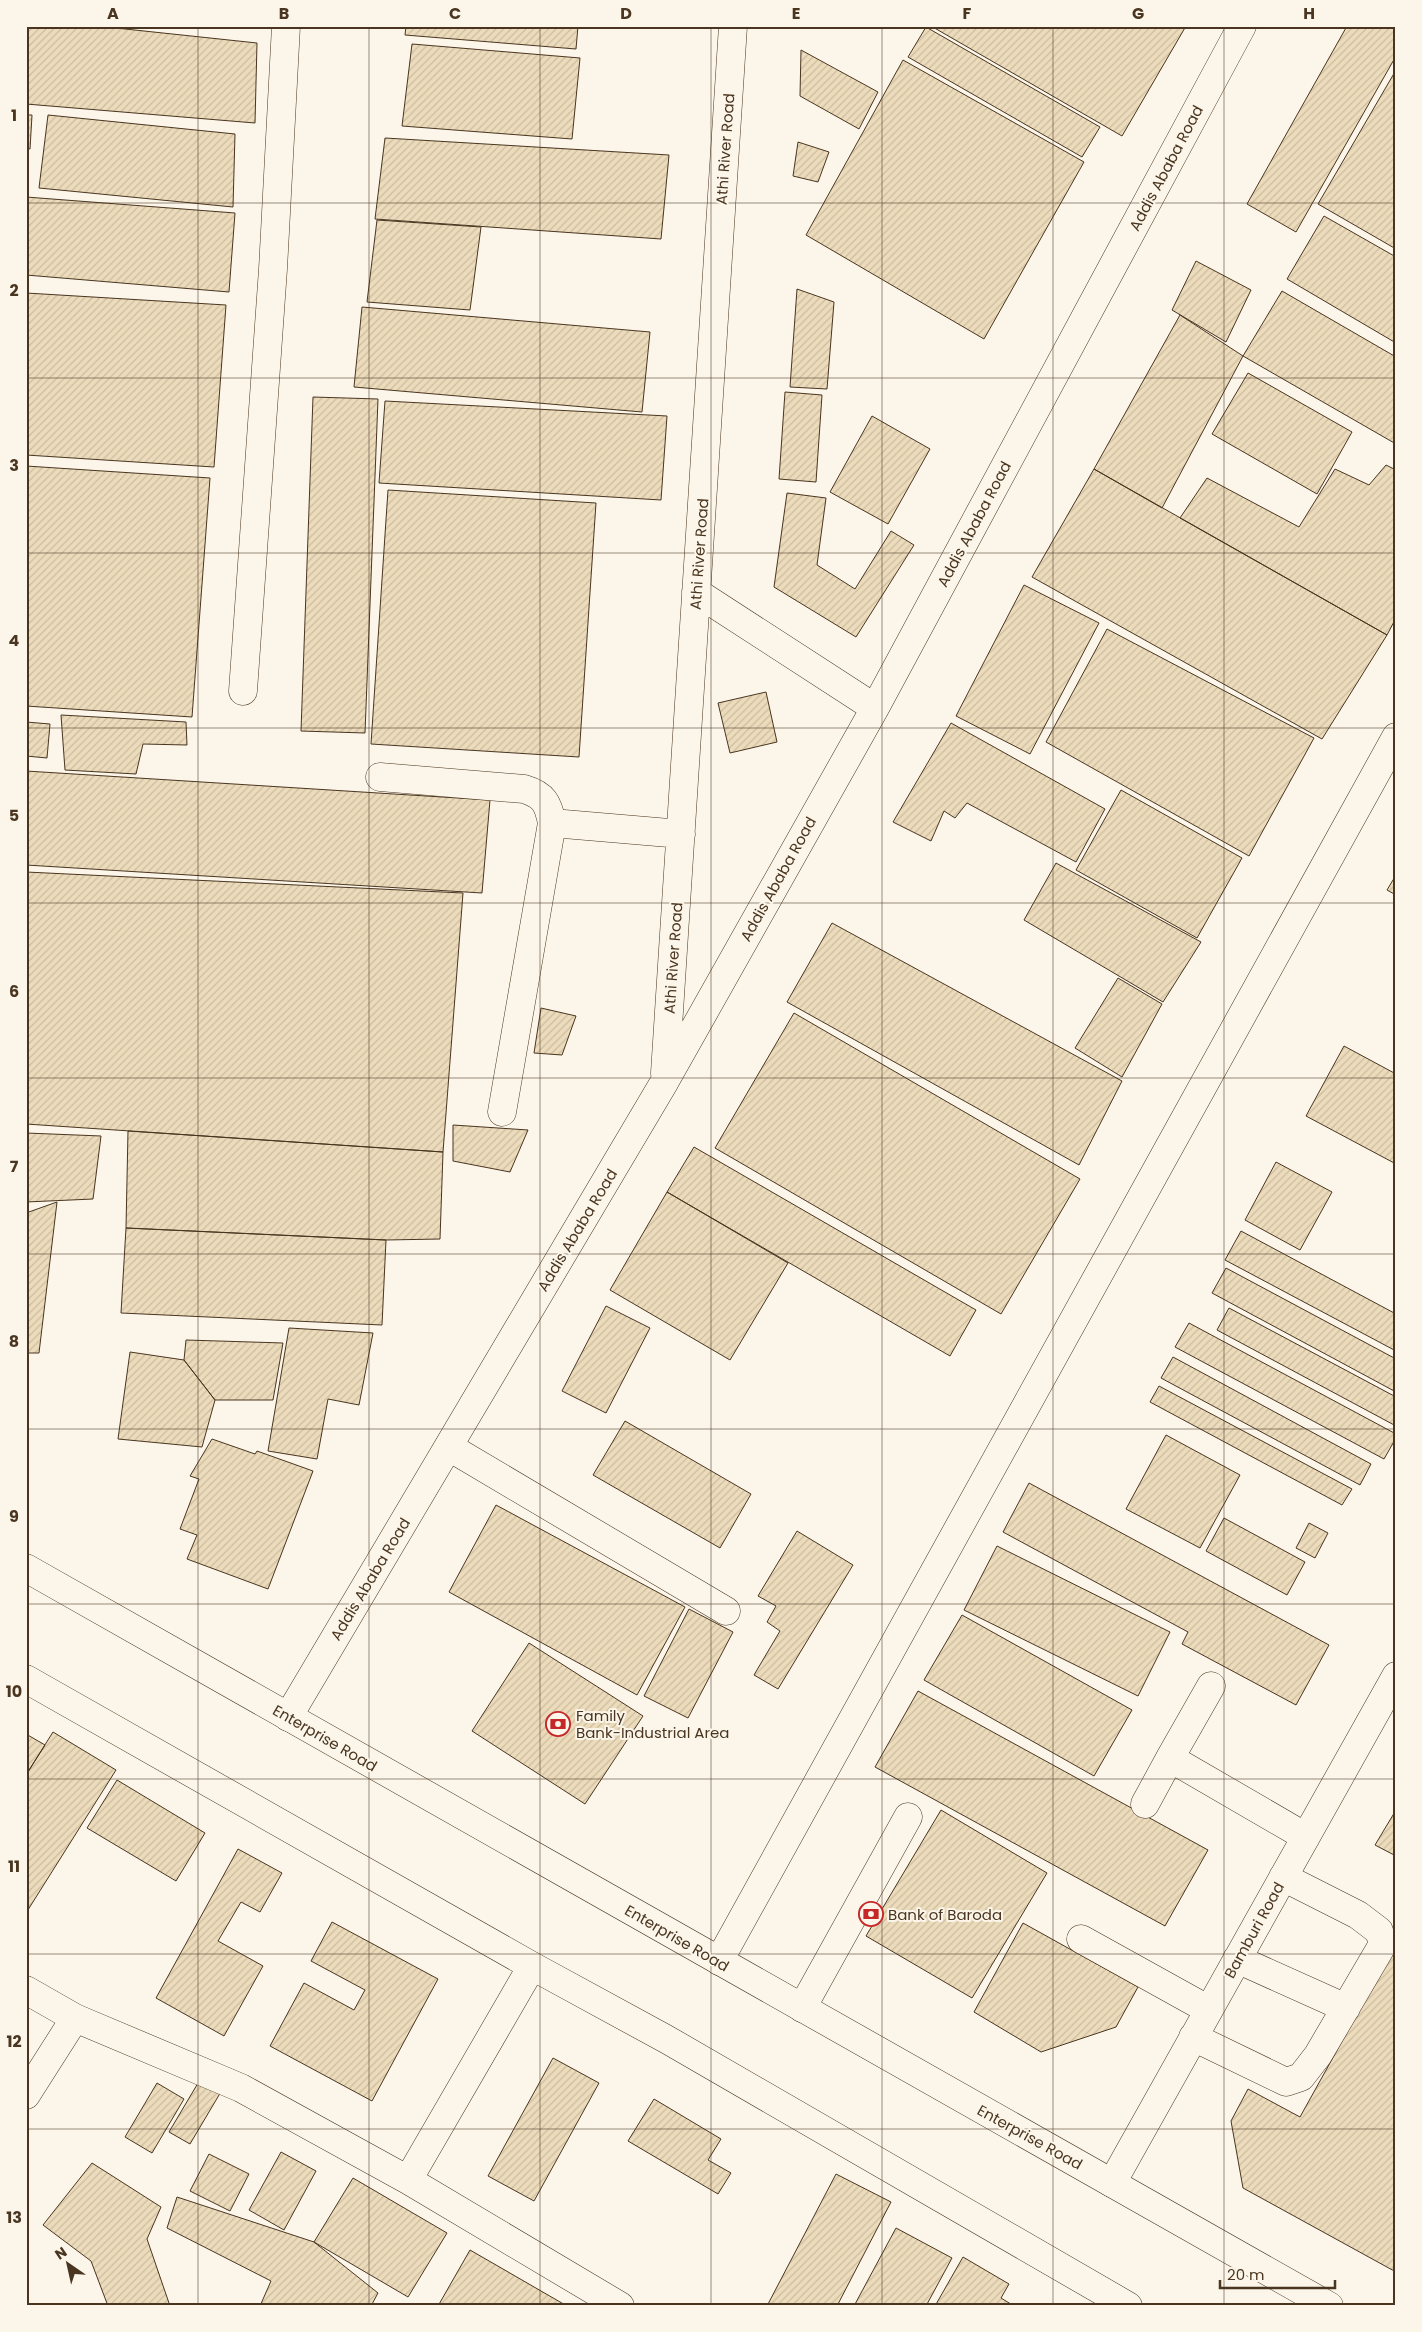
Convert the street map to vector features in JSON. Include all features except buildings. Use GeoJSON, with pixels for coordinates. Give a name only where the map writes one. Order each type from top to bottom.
{"type":"FeatureCollection","features":[{"type":"Feature","properties":{"kind":"main road"},"geometry":{"type":"LineString","coordinates":[[243,691],[273,269],[286,26]]}},
{"type":"Feature","properties":{"kind":"main road","name":"Athi River Road"},"geometry":{"type":"LineString","coordinates":[[665,1081],[733,26]]}},
{"type":"Feature","properties":{"kind":"main road","name":"Addis Ababa Road"},"geometry":{"type":"LineString","coordinates":[[288,1717],[665,1081],[875,708],[1242,26]]}},
{"type":"Feature","properties":{"kind":"main road"},"geometry":{"type":"LineString","coordinates":[[696,592],[875,708]]}},
{"type":"Feature","properties":{"kind":"main road"},"geometry":{"type":"LineString","coordinates":[[719,1961],[1396,737]]}},
{"type":"Feature","properties":{"kind":"main road"},"geometry":{"type":"LineString","coordinates":[[380,778],[524,789],[535,792],[544,800],[549,808],[552,823],[502,1112]]}},
{"type":"Feature","properties":{"kind":"main road"},"geometry":{"type":"LineString","coordinates":[[552,823],[681,834]]}},
{"type":"Feature","properties":{"kind":"main road"},"geometry":{"type":"LineString","coordinates":[[449,1447],[726,1611]]}},
{"type":"Feature","properties":{"kind":"main road","name":"Enterprise Road"},"geometry":{"type":"LineString","coordinates":[[26,1568],[1329,2306]]}},
{"type":"Feature","properties":{"kind":"main road","name":"Bamburi Road"},"geometry":{"type":"LineString","coordinates":[[1112,2183],[1396,1676]]}},
{"type":"Feature","properties":{"kind":"main road"},"geometry":{"type":"LineString","coordinates":[[26,1678],[532,1966],[666,2039],[1128,2306]]}},
{"type":"Feature","properties":{"kind":"main road"},"geometry":{"type":"LineString","coordinates":[[1145,1804],[1211,1686]]}},
{"type":"Feature","properties":{"kind":"main road"},"geometry":{"type":"LineString","coordinates":[[1170,1758],[1306,1837]]}},
{"type":"Feature","properties":{"kind":"main road"},"geometry":{"type":"LineString","coordinates":[[802,2008],[908,1817]]}},
{"type":"Feature","properties":{"kind":"main road"},"geometry":{"type":"LineString","coordinates":[[1194,2037],[1286,2082],[1301,2077],[1318,2056],[1384,1944],[1379,1931],[1358,1915],[1283,1877]]}},
{"type":"Feature","properties":{"kind":"main road"},"geometry":{"type":"LineString","coordinates":[[1081,1939],[1209,2010]]}},
{"type":"Feature","properties":{"kind":"main road"},"geometry":{"type":"LineString","coordinates":[[1237,1959],[1346,2008]]}},
{"type":"Feature","properties":{"kind":"main road"},"geometry":{"type":"LineString","coordinates":[[408,2180],[532,1966]]}},
{"type":"Feature","properties":{"kind":"main road"},"geometry":{"type":"LineString","coordinates":[[26,1990],[75,2018],[241,2088],[408,2180],[620,2306]]}},
{"type":"Feature","properties":{"kind":"main road"},"geometry":{"type":"LineString","coordinates":[[26,2095],[75,2018]]}},
{"type":"Feature","properties":{"kind":"place","name":"Family Bank-Industrial Area"},"geometry":{"type":"Point","coordinates":[558,1724]}},
{"type":"Feature","properties":{"kind":"place","name":"Bank of Baroda"},"geometry":{"type":"Point","coordinates":[871,1914]}}]}
